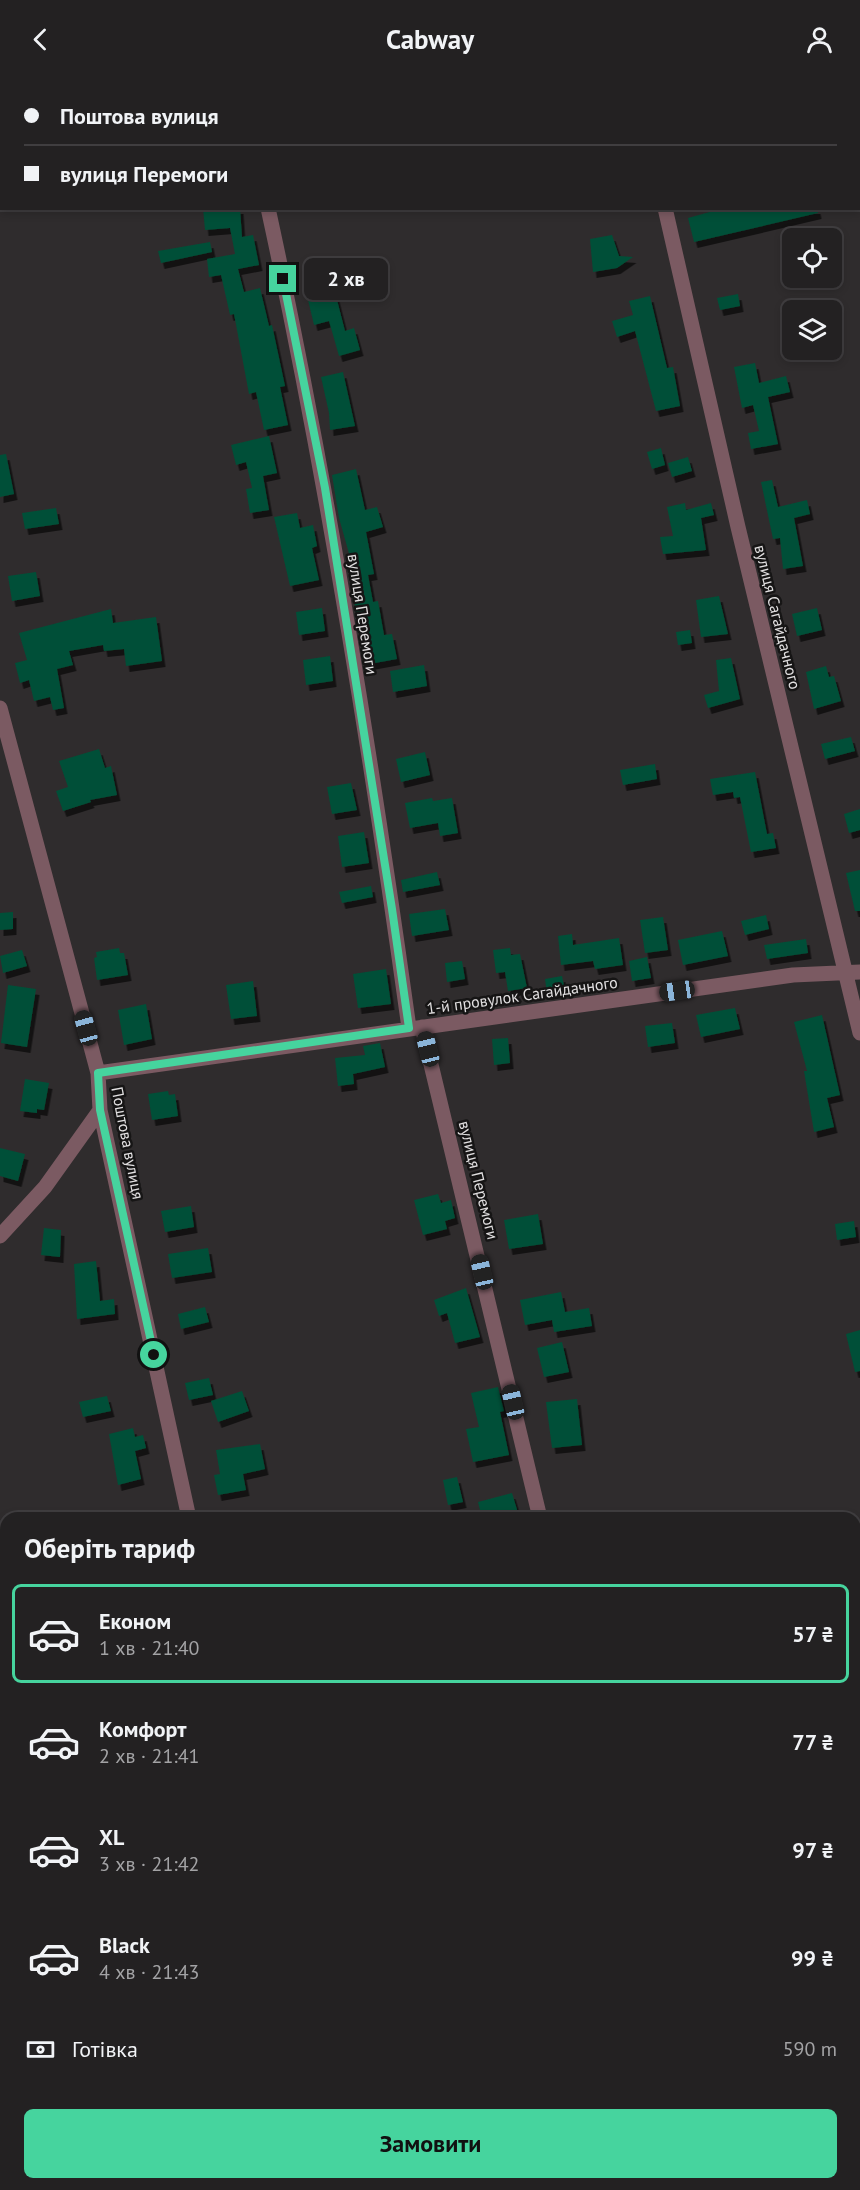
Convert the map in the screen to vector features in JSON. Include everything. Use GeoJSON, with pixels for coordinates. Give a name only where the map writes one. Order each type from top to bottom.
{"type":"FeatureCollection","features":[{"type":"Feature","properties":{"kind":"street","name":"вулиця Перемоги"},"geometry":{"type":"LineString","coordinates":[[268,210],[325,488],[391,897],[416,1027],[538,1512]]}},
{"type":"Feature","properties":{"kind":"street","name":"вулиця Сагайдачного"},"geometry":{"type":"LineString","coordinates":[[665,210],[738,527],[853,973],[860,1033]]}},
{"type":"Feature","properties":{"kind":"street","name":"Поштова вулиця"},"geometry":{"type":"LineString","coordinates":[[0,708],[98,1073],[100,1110],[188,1512]]}},
{"type":"Feature","properties":{"kind":"street","name":"1-й провулок Сагайдачного"},"geometry":{"type":"LineString","coordinates":[[98,1073],[793,975],[853,973]]}},
{"type":"Feature","properties":{"kind":"street"},"geometry":{"type":"LineString","coordinates":[[1,1232],[45,1187],[100,1110]]}},
{"type":"Feature","properties":{"kind":"building"},"geometry":{"type":"Polygon","coordinates":[[[203,210],[240,210],[242,237],[253,235],[259,265],[238,269],[244,292],[260,288],[269,326],[272,325],[285,386],[280,387],[288,425],[264,430],[256,392],[249,394],[234,314],[230,315],[221,275],[209,277],[207,259],[235,254],[230,228],[205,230],[203,210]]]}},
{"type":"Feature","properties":{"kind":"building"},"geometry":{"type":"Polygon","coordinates":[[[717,210],[817,210],[818,213],[694,242],[688,218],[717,210]]]}},
{"type":"Feature","properties":{"kind":"building"},"geometry":{"type":"Polygon","coordinates":[[[612,235],[619,256],[633,257],[617,268],[593,272],[590,239],[612,235]]]}},
{"type":"Feature","properties":{"kind":"building"},"geometry":{"type":"Polygon","coordinates":[[[210,242],[212,252],[161,263],[158,251],[210,242]]]}},
{"type":"Feature","properties":{"kind":"building"},"geometry":{"type":"Polygon","coordinates":[[[331,272],[334,282],[351,279],[353,293],[336,296],[345,331],[354,328],[360,350],[339,356],[329,321],[314,325],[303,279],[331,272]]]}},
{"type":"Feature","properties":{"kind":"building"},"geometry":{"type":"Polygon","coordinates":[[[738,294],[740,306],[720,310],[717,298],[738,294]]]}},
{"type":"Feature","properties":{"kind":"building"},"geometry":{"type":"Polygon","coordinates":[[[650,296],[667,368],[673,367],[680,406],[656,411],[635,331],[617,337],[612,321],[633,315],[629,301],[650,296]]]}},
{"type":"Feature","properties":{"kind":"building"},"geometry":{"type":"Polygon","coordinates":[[[755,363],[759,383],[786,376],[790,392],[768,397],[778,444],[751,449],[748,433],[759,431],[753,405],[742,408],[734,367],[755,363]]]}},
{"type":"Feature","properties":{"kind":"building"},"geometry":{"type":"Polygon","coordinates":[[[343,372],[355,426],[330,430],[329,413],[321,377],[343,372]]]}},
{"type":"Feature","properties":{"kind":"building"},"geometry":{"type":"Polygon","coordinates":[[[269,436],[277,473],[263,476],[269,510],[250,513],[246,489],[252,488],[246,462],[236,465],[231,445],[269,436]]]}},
{"type":"Feature","properties":{"kind":"building"},"geometry":{"type":"Polygon","coordinates":[[[661,448],[665,465],[652,469],[647,452],[661,448]]]}},
{"type":"Feature","properties":{"kind":"building"},"geometry":{"type":"Polygon","coordinates":[[[6,454],[14,494],[0,497],[0,455],[6,454]]]}},
{"type":"Feature","properties":{"kind":"building"},"geometry":{"type":"Polygon","coordinates":[[[688,457],[692,471],[672,477],[668,463],[688,457]]]}},
{"type":"Feature","properties":{"kind":"building"},"geometry":{"type":"Polygon","coordinates":[[[356,469],[365,510],[377,507],[383,527],[366,532],[374,574],[368,575],[373,602],[378,601],[384,635],[392,634],[397,659],[364,665],[361,648],[369,646],[365,619],[357,621],[348,557],[350,557],[339,518],[332,475],[356,469]]]}},
{"type":"Feature","properties":{"kind":"building"},"geometry":{"type":"Polygon","coordinates":[[[772,480],[778,507],[807,500],[810,514],[794,518],[803,566],[783,569],[780,538],[773,539],[761,482],[772,480]]]}},
{"type":"Feature","properties":{"kind":"building"},"geometry":{"type":"Polygon","coordinates":[[[685,503],[686,510],[711,503],[714,515],[701,518],[706,550],[663,554],[660,537],[673,536],[667,507],[685,503]]]}},
{"type":"Feature","properties":{"kind":"building"},"geometry":{"type":"Polygon","coordinates":[[[56,508],[59,524],[25,529],[22,513],[56,508]]]}},
{"type":"Feature","properties":{"kind":"building"},"geometry":{"type":"Polygon","coordinates":[[[297,513],[300,528],[313,525],[317,546],[312,548],[319,580],[290,586],[274,517],[297,513]]]}},
{"type":"Feature","properties":{"kind":"building"},"geometry":{"type":"Polygon","coordinates":[[[36,572],[40,596],[12,601],[8,576],[36,572]]]}},
{"type":"Feature","properties":{"kind":"building"},"geometry":{"type":"Polygon","coordinates":[[[719,596],[728,634],[701,637],[696,600],[719,596]]]}},
{"type":"Feature","properties":{"kind":"building"},"geometry":{"type":"Polygon","coordinates":[[[322,608],[325,631],[299,635],[296,612],[322,608]]]}},
{"type":"Feature","properties":{"kind":"building"},"geometry":{"type":"Polygon","coordinates":[[[817,608],[822,630],[797,636],[792,614],[817,608]]]}},
{"type":"Feature","properties":{"kind":"building"},"geometry":{"type":"Polygon","coordinates":[[[111,609],[113,623],[156,617],[162,661],[126,666],[124,649],[104,651],[103,645],[69,651],[73,665],[57,669],[64,708],[53,710],[50,697],[34,701],[29,680],[20,683],[15,663],[27,660],[19,633],[111,609]]]}},
{"type":"Feature","properties":{"kind":"building"},"geometry":{"type":"Polygon","coordinates":[[[690,630],[692,643],[678,645],[676,632],[690,630]]]}},
{"type":"Feature","properties":{"kind":"building"},"geometry":{"type":"Polygon","coordinates":[[[330,656],[333,681],[306,685],[303,660],[330,656]]]}},
{"type":"Feature","properties":{"kind":"building"},"geometry":{"type":"Polygon","coordinates":[[[731,658],[740,699],[708,708],[704,695],[719,691],[716,660],[731,658]]]}},
{"type":"Feature","properties":{"kind":"building"},"geometry":{"type":"Polygon","coordinates":[[[424,665],[427,686],[393,692],[390,671],[424,665]]]}},
{"type":"Feature","properties":{"kind":"building"},"geometry":{"type":"Polygon","coordinates":[[[826,666],[829,677],[834,676],[841,701],[814,709],[806,672],[826,666]]]}},
{"type":"Feature","properties":{"kind":"building"},"geometry":{"type":"Polygon","coordinates":[[[851,737],[855,751],[825,759],[821,744],[851,737]]]}},
{"type":"Feature","properties":{"kind":"building"},"geometry":{"type":"Polygon","coordinates":[[[99,749],[105,768],[111,766],[117,795],[90,800],[91,802],[63,811],[56,791],[68,787],[59,761],[99,749]]]}},
{"type":"Feature","properties":{"kind":"building"},"geometry":{"type":"Polygon","coordinates":[[[425,752],[430,775],[401,782],[396,759],[425,752]]]}},
{"type":"Feature","properties":{"kind":"building"},"geometry":{"type":"Polygon","coordinates":[[[655,764],[657,779],[623,785],[620,770],[655,764]]]}},
{"type":"Feature","properties":{"kind":"building"},"geometry":{"type":"Polygon","coordinates":[[[755,772],[767,834],[773,833],[776,848],[751,852],[740,797],[734,798],[733,792],[713,795],[710,779],[755,772]]]}},
{"type":"Feature","properties":{"kind":"building"},"geometry":{"type":"Polygon","coordinates":[[[351,783],[357,810],[332,814],[327,787],[351,783]]]}},
{"type":"Feature","properties":{"kind":"building"},"geometry":{"type":"Polygon","coordinates":[[[432,798],[433,801],[452,798],[458,833],[440,836],[438,823],[410,828],[405,803],[432,798]]]}},
{"type":"Feature","properties":{"kind":"building"},"geometry":{"type":"Polygon","coordinates":[[[860,809],[860,830],[849,833],[844,814],[860,809]]]}},
{"type":"Feature","properties":{"kind":"building"},"geometry":{"type":"Polygon","coordinates":[[[364,832],[369,863],[342,867],[338,836],[364,832]]]}},
{"type":"Feature","properties":{"kind":"building"},"geometry":{"type":"Polygon","coordinates":[[[860,870],[860,911],[855,911],[846,873],[860,870]]]}},
{"type":"Feature","properties":{"kind":"building"},"geometry":{"type":"Polygon","coordinates":[[[437,872],[440,885],[403,892],[401,880],[437,872]]]}},
{"type":"Feature","properties":{"kind":"building"},"geometry":{"type":"Polygon","coordinates":[[[371,886],[373,897],[342,903],[339,892],[371,886]]]}},
{"type":"Feature","properties":{"kind":"building"},"geometry":{"type":"Polygon","coordinates":[[[445,909],[449,930],[412,936],[409,914],[445,909]]]}},
{"type":"Feature","properties":{"kind":"building"},"geometry":{"type":"Polygon","coordinates":[[[13,912],[13,929],[0,930],[0,913],[13,912]]]}},
{"type":"Feature","properties":{"kind":"building"},"geometry":{"type":"Polygon","coordinates":[[[766,915],[769,929],[745,935],[741,921],[766,915]]]}},
{"type":"Feature","properties":{"kind":"building"},"geometry":{"type":"Polygon","coordinates":[[[663,917],[668,950],[645,953],[640,920],[663,917]]]}},
{"type":"Feature","properties":{"kind":"building"},"geometry":{"type":"Polygon","coordinates":[[[722,931],[728,956],[683,965],[678,940],[722,931]]]}},
{"type":"Feature","properties":{"kind":"building"},"geometry":{"type":"Polygon","coordinates":[[[572,934],[573,945],[619,938],[623,965],[595,969],[593,961],[561,965],[558,936],[572,934]]]}},
{"type":"Feature","properties":{"kind":"building"},"geometry":{"type":"Polygon","coordinates":[[[806,939],[808,953],[767,959],[764,945],[806,939]]]}},
{"type":"Feature","properties":{"kind":"building"},"geometry":{"type":"Polygon","coordinates":[[[119,948],[120,953],[124,953],[128,975],[97,980],[94,958],[97,957],[96,952],[119,948]]]}},
{"type":"Feature","properties":{"kind":"building"},"geometry":{"type":"Polygon","coordinates":[[[510,948],[511,955],[520,954],[527,988],[508,991],[505,972],[496,973],[493,950],[510,948]]]}},
{"type":"Feature","properties":{"kind":"building"},"geometry":{"type":"Polygon","coordinates":[[[22,950],[27,966],[3,973],[0,956],[22,950]]]}},
{"type":"Feature","properties":{"kind":"building"},"geometry":{"type":"Polygon","coordinates":[[[647,957],[651,978],[632,981],[629,961],[647,957]]]}},
{"type":"Feature","properties":{"kind":"building"},"geometry":{"type":"Polygon","coordinates":[[[462,961],[465,979],[447,982],[445,963],[462,961]]]}},
{"type":"Feature","properties":{"kind":"building"},"geometry":{"type":"Polygon","coordinates":[[[386,969],[391,1004],[358,1008],[353,974],[386,969]]]}},
{"type":"Feature","properties":{"kind":"building"},"geometry":{"type":"Polygon","coordinates":[[[562,976],[565,991],[547,994],[545,979],[562,976]]]}},
{"type":"Feature","properties":{"kind":"building"},"geometry":{"type":"Polygon","coordinates":[[[253,981],[257,1016],[231,1019],[226,985],[253,981]]]}},
{"type":"Feature","properties":{"kind":"building"},"geometry":{"type":"Polygon","coordinates":[[[8,985],[36,989],[27,1047],[1,1043],[8,985]]]}},
{"type":"Feature","properties":{"kind":"building"},"geometry":{"type":"Polygon","coordinates":[[[146,1004],[152,1039],[124,1045],[118,1010],[146,1004]]]}},
{"type":"Feature","properties":{"kind":"building"},"geometry":{"type":"Polygon","coordinates":[[[735,1008],[740,1029],[701,1037],[696,1015],[735,1008]]]}},
{"type":"Feature","properties":{"kind":"building"},"geometry":{"type":"Polygon","coordinates":[[[822,1015],[840,1095],[827,1098],[834,1127],[814,1132],[804,1071],[807,1071],[794,1022],[822,1015]]]}},
{"type":"Feature","properties":{"kind":"building"},"geometry":{"type":"Polygon","coordinates":[[[672,1023],[675,1043],[648,1047],[645,1026],[672,1023]]]}},
{"type":"Feature","properties":{"kind":"building"},"geometry":{"type":"Polygon","coordinates":[[[508,1038],[510,1063],[494,1065],[492,1039],[508,1038]]]}},
{"type":"Feature","properties":{"kind":"building"},"geometry":{"type":"Polygon","coordinates":[[[380,1043],[385,1067],[353,1074],[354,1084],[338,1086],[335,1058],[365,1055],[363,1046],[380,1043]]]}},
{"type":"Feature","properties":{"kind":"building"},"geometry":{"type":"Polygon","coordinates":[[[25,1079],[49,1083],[44,1110],[37,1109],[37,1113],[20,1111],[25,1079]]]}},
{"type":"Feature","properties":{"kind":"building"},"geometry":{"type":"Polygon","coordinates":[[[168,1091],[169,1095],[175,1094],[178,1116],[152,1120],[148,1094],[168,1091]]]}},
{"type":"Feature","properties":{"kind":"building"},"geometry":{"type":"Polygon","coordinates":[[[0,1148],[25,1154],[18,1181],[0,1176],[0,1148]]]}},
{"type":"Feature","properties":{"kind":"building"},"geometry":{"type":"Polygon","coordinates":[[[438,1194],[441,1203],[451,1200],[455,1218],[445,1221],[447,1229],[423,1235],[414,1200],[438,1194]]]}},
{"type":"Feature","properties":{"kind":"building"},"geometry":{"type":"Polygon","coordinates":[[[191,1206],[194,1227],[165,1232],[161,1211],[191,1206]]]}},
{"type":"Feature","properties":{"kind":"building"},"geometry":{"type":"Polygon","coordinates":[[[538,1214],[543,1244],[509,1249],[504,1220],[538,1214]]]}},
{"type":"Feature","properties":{"kind":"building"},"geometry":{"type":"Polygon","coordinates":[[[854,1221],[856,1237],[837,1240],[835,1224],[854,1221]]]}},
{"type":"Feature","properties":{"kind":"building"},"geometry":{"type":"Polygon","coordinates":[[[44,1228],[61,1230],[60,1257],[41,1255],[44,1228]]]}},
{"type":"Feature","properties":{"kind":"building"},"geometry":{"type":"Polygon","coordinates":[[[208,1248],[212,1272],[172,1278],[168,1254],[208,1248]]]}},
{"type":"Feature","properties":{"kind":"building"},"geometry":{"type":"Polygon","coordinates":[[[96,1261],[100,1301],[114,1299],[115,1314],[77,1319],[74,1264],[96,1261]]]}},
{"type":"Feature","properties":{"kind":"building"},"geometry":{"type":"Polygon","coordinates":[[[466,1288],[480,1337],[455,1343],[447,1313],[439,1316],[434,1300],[466,1288]]]}},
{"type":"Feature","properties":{"kind":"building"},"geometry":{"type":"Polygon","coordinates":[[[561,1292],[565,1312],[589,1308],[592,1326],[554,1332],[552,1320],[525,1325],[520,1300],[561,1292]]]}},
{"type":"Feature","properties":{"kind":"building"},"geometry":{"type":"Polygon","coordinates":[[[205,1307],[209,1322],[181,1329],[178,1314],[205,1307]]]}},
{"type":"Feature","properties":{"kind":"building"},"geometry":{"type":"Polygon","coordinates":[[[860,1330],[860,1371],[855,1372],[846,1334],[860,1330]]]}},
{"type":"Feature","properties":{"kind":"building"},"geometry":{"type":"Polygon","coordinates":[[[562,1342],[569,1372],[544,1377],[537,1348],[562,1342]]]}},
{"type":"Feature","properties":{"kind":"building"},"geometry":{"type":"Polygon","coordinates":[[[209,1378],[213,1395],[189,1400],[185,1383],[209,1378]]]}},
{"type":"Feature","properties":{"kind":"building"},"geometry":{"type":"Polygon","coordinates":[[[498,1387],[504,1411],[500,1412],[509,1455],[473,1462],[466,1429],[479,1427],[471,1393],[498,1387]]]}},
{"type":"Feature","properties":{"kind":"building"},"geometry":{"type":"Polygon","coordinates":[[[242,1391],[249,1411],[218,1422],[211,1401],[242,1391]]]}},
{"type":"Feature","properties":{"kind":"building"},"geometry":{"type":"Polygon","coordinates":[[[107,1396],[111,1411],[83,1417],[79,1402],[107,1396]]]}},
{"type":"Feature","properties":{"kind":"building"},"geometry":{"type":"Polygon","coordinates":[[[577,1399],[582,1445],[552,1448],[546,1402],[577,1399]]]}},
{"type":"Feature","properties":{"kind":"building"},"geometry":{"type":"Polygon","coordinates":[[[133,1428],[135,1437],[143,1435],[146,1448],[135,1451],[141,1479],[118,1485],[109,1434],[133,1428]]]}},
{"type":"Feature","properties":{"kind":"building"},"geometry":{"type":"Polygon","coordinates":[[[260,1444],[265,1469],[243,1474],[246,1490],[218,1495],[214,1475],[220,1474],[216,1450],[260,1444]]]}},
{"type":"Feature","properties":{"kind":"building"},"geometry":{"type":"Polygon","coordinates":[[[457,1477],[463,1502],[448,1505],[443,1480],[457,1477]]]}},
{"type":"Feature","properties":{"kind":"building"},"geometry":{"type":"Polygon","coordinates":[[[512,1493],[518,1512],[480,1512],[478,1502],[512,1493]]]}},
{"type":"Feature","properties":{"kind":"route"},"geometry":{"type":"LineString","coordinates":[[154,1355],[100,1110],[98,1073],[409,1028],[325,488],[283,279]]}}]}
